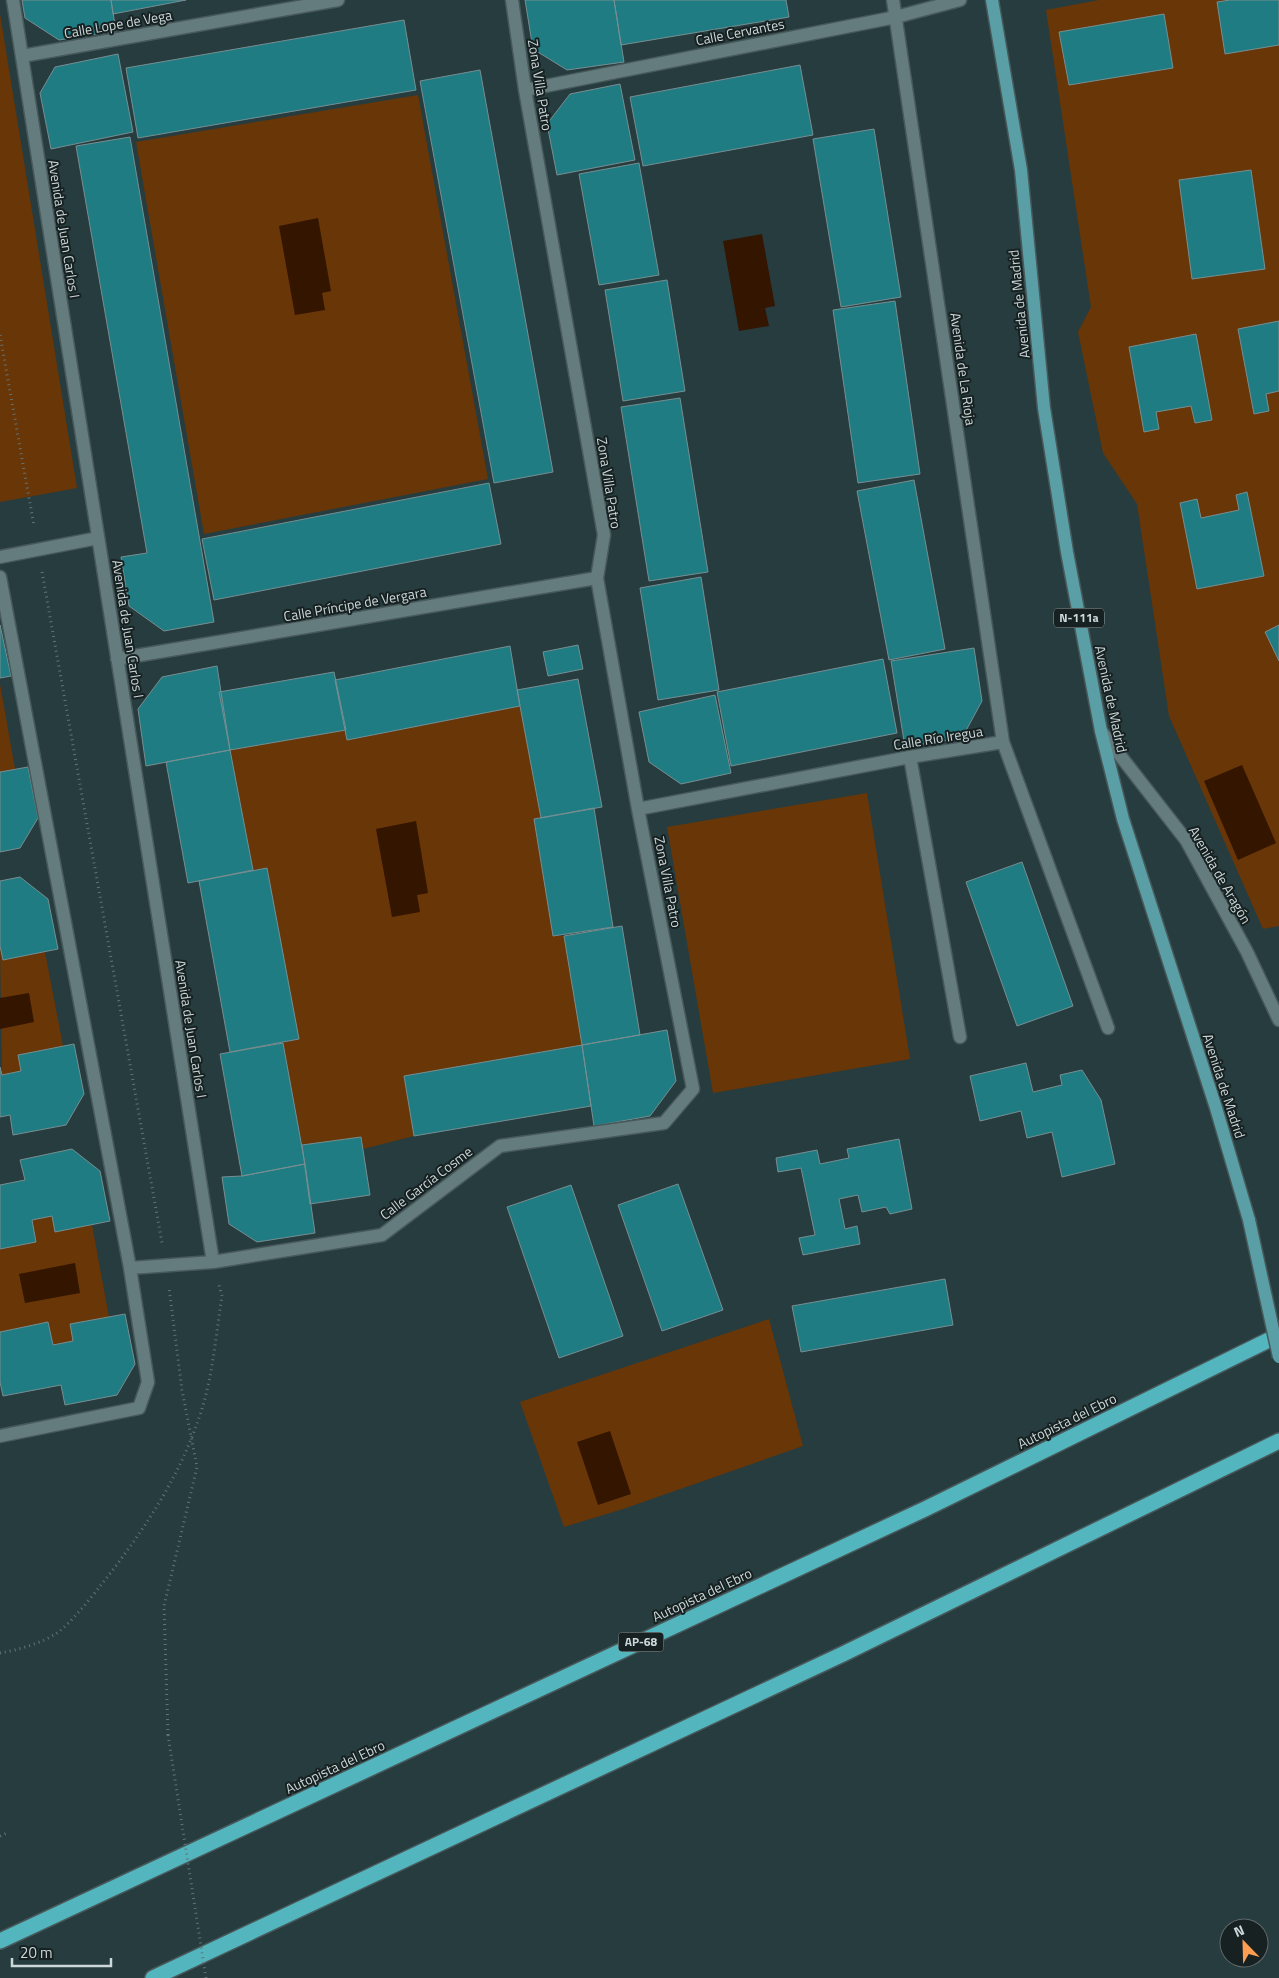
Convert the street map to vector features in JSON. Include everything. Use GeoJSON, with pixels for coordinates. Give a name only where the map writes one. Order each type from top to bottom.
{"type":"FeatureCollection","features":[{"type":"Feature","properties":{"kind":"highway","name":"Autopista del Ebro"},"geometry":{"type":"LineString","coordinates":[[0,1941],[925,1509],[1279,1335]]}},
{"type":"Feature","properties":{"kind":"highway"},"geometry":{"type":"LineString","coordinates":[[153,1978],[825,1663],[1279,1441]]}},
{"type":"Feature","properties":{"kind":"highway"},"geometry":{"type":"LineString","coordinates":[[0,1937],[17,1933]]}},
{"type":"Feature","properties":{"kind":"main road","name":"Avenida de Madrid"},"geometry":{"type":"LineString","coordinates":[[992,0],[1021,170],[1044,408],[1066,552],[1102,731],[1123,819],[1216,1108],[1248,1220],[1279,1358]]}},
{"type":"Feature","properties":{"kind":"street","name":"Avenida de Juan Carlos I"},"geometry":{"type":"LineString","coordinates":[[13,0],[213,1262]]}},
{"type":"Feature","properties":{"kind":"street","name":"Calle Lope de Vega"},"geometry":{"type":"LineString","coordinates":[[22,56],[338,0]]}},
{"type":"Feature","properties":{"kind":"street","name":"Zona Villa Patro"},"geometry":{"type":"LineString","coordinates":[[512,0],[525,90],[604,535],[597,578],[638,809],[693,1088]]}},
{"type":"Feature","properties":{"kind":"street","name":"Avenida de La Rioja"},"geometry":{"type":"LineString","coordinates":[[893,0],[1003,742]]}},
{"type":"Feature","properties":{"kind":"street","name":"Calle Cervantes"},"geometry":{"type":"LineString","coordinates":[[525,90],[896,17],[960,0]]}},
{"type":"Feature","properties":{"kind":"street"},"geometry":{"type":"LineString","coordinates":[[0,557],[37,548],[98,538]]}},
{"type":"Feature","properties":{"kind":"street"},"geometry":{"type":"LineString","coordinates":[[0,577],[130,1268],[148,1382],[139,1408],[0,1436]]}},
{"type":"Feature","properties":{"kind":"street","name":"Calle Príncipe de Vergara"},"geometry":{"type":"LineString","coordinates":[[117,659],[597,578]]}},
{"type":"Feature","properties":{"kind":"street","name":"Avenida de Aragón"},"geometry":{"type":"LineString","coordinates":[[1102,731],[1186,840],[1247,952],[1279,1020]]}},
{"type":"Feature","properties":{"kind":"street","name":"Calle Río Iregua"},"geometry":{"type":"LineString","coordinates":[[638,809],[910,757],[1003,742],[1108,1028]]}},
{"type":"Feature","properties":{"kind":"street"},"geometry":{"type":"LineString","coordinates":[[910,757],[960,1036]]}},
{"type":"Feature","properties":{"kind":"street","name":"Calle García Cosme"},"geometry":{"type":"LineString","coordinates":[[130,1268],[213,1262],[382,1235],[500,1146],[664,1122],[693,1088]]}},
{"type":"Feature","properties":{"kind":"path"},"geometry":{"type":"LineString","coordinates":[[0,335],[166,1265],[182,1390],[197,1467],[164,1606],[168,1734],[206,1978]]}},
{"type":"Feature","properties":{"kind":"path"},"geometry":{"type":"LineString","coordinates":[[0,1653],[15,1650],[57,1633],[89,1599],[129,1550],[157,1507],[192,1441],[202,1409],[222,1296],[213,1262]]}},
{"type":"Feature","properties":{"kind":"path"},"geometry":{"type":"LineString","coordinates":[[0,1836],[7,1833]]}},
{"type":"Feature","properties":{"kind":"shaded area"},"geometry":{"type":"Polygon","coordinates":[[[1099,0],[1279,0],[1279,926],[1263,929],[1169,716],[1137,504],[1103,453],[1078,332],[1091,307],[1046,10],[1099,0]]]}},
{"type":"Feature","properties":{"kind":"shaded area"},"geometry":{"type":"Polygon","coordinates":[[[0,14],[77,488],[0,502],[0,14]]]}},
{"type":"Feature","properties":{"kind":"shaded area"},"geometry":{"type":"Polygon","coordinates":[[[418,95],[488,479],[204,534],[136,142],[418,95]]]}},
{"type":"Feature","properties":{"kind":"shaded area"},"geometry":{"type":"Polygon","coordinates":[[[318,218],[331,291],[322,293],[325,310],[295,315],[279,226],[318,218]]]}},
{"type":"Feature","properties":{"kind":"shaded area"},"geometry":{"type":"Polygon","coordinates":[[[762,234],[775,306],[765,308],[769,326],[739,331],[723,241],[762,234]]]}},
{"type":"Feature","properties":{"kind":"shaded area"},"geometry":{"type":"Polygon","coordinates":[[[0,684],[15,769],[0,772],[0,684]]]}},
{"type":"Feature","properties":{"kind":"shaded area"},"geometry":{"type":"Polygon","coordinates":[[[520,706],[541,818],[534,819],[553,936],[564,936],[582,1045],[404,1076],[414,1136],[363,1149],[361,1137],[302,1145],[283,1043],[298,1039],[267,868],[253,870],[230,750],[346,730],[348,740],[520,706]]]}},
{"type":"Feature","properties":{"kind":"shaded area"},"geometry":{"type":"Polygon","coordinates":[[[1242,765],[1276,843],[1238,860],[1204,781],[1242,765]]]}},
{"type":"Feature","properties":{"kind":"shaded area"},"geometry":{"type":"Polygon","coordinates":[[[867,793],[910,1059],[713,1093],[667,827],[867,793]]]}},
{"type":"Feature","properties":{"kind":"shaded area"},"geometry":{"type":"Polygon","coordinates":[[[416,821],[428,893],[417,895],[420,912],[392,917],[376,829],[416,821]]]}},
{"type":"Feature","properties":{"kind":"shaded area"},"geometry":{"type":"Polygon","coordinates":[[[0,946],[3,960],[45,952],[63,1046],[18,1055],[21,1071],[2,1075],[0,946]]]}},
{"type":"Feature","properties":{"kind":"shaded area"},"geometry":{"type":"Polygon","coordinates":[[[29,993],[34,1022],[0,1029],[0,998],[29,993]]]}},
{"type":"Feature","properties":{"kind":"shaded area"},"geometry":{"type":"Polygon","coordinates":[[[52,1216],[55,1232],[92,1225],[109,1317],[70,1324],[73,1341],[53,1345],[48,1322],[0,1332],[0,1249],[36,1242],[32,1220],[52,1216]]]}},
{"type":"Feature","properties":{"kind":"shaded area"},"geometry":{"type":"Polygon","coordinates":[[[75,1263],[80,1293],[25,1303],[19,1274],[75,1263]]]}},
{"type":"Feature","properties":{"kind":"shaded area"},"geometry":{"type":"Polygon","coordinates":[[[769,1319],[803,1446],[623,1509],[564,1527],[520,1402],[769,1319]]]}},
{"type":"Feature","properties":{"kind":"shaded area"},"geometry":{"type":"Polygon","coordinates":[[[610,1431],[631,1494],[598,1505],[577,1442],[610,1431]]]}},
{"type":"Feature","properties":{"kind":"building"},"geometry":{"type":"Polygon","coordinates":[[[22,0],[111,0],[116,31],[59,40],[25,18],[22,0]]]}},
{"type":"Feature","properties":{"kind":"building"},"geometry":{"type":"Polygon","coordinates":[[[111,0],[186,0],[113,14],[111,0]]]}},
{"type":"Feature","properties":{"kind":"building"},"geometry":{"type":"Polygon","coordinates":[[[525,0],[614,0],[624,62],[567,70],[533,49],[525,0]]]}},
{"type":"Feature","properties":{"kind":"building"},"geometry":{"type":"Polygon","coordinates":[[[614,0],[786,0],[789,17],[621,45],[614,0]]]}},
{"type":"Feature","properties":{"kind":"building"},"geometry":{"type":"Polygon","coordinates":[[[1230,0],[1279,0],[1279,45],[1225,54],[1217,2],[1230,0]]]}},
{"type":"Feature","properties":{"kind":"building"},"geometry":{"type":"Polygon","coordinates":[[[1164,14],[1173,68],[1069,85],[1059,32],[1164,14]]]}},
{"type":"Feature","properties":{"kind":"building"},"geometry":{"type":"Polygon","coordinates":[[[404,20],[416,90],[138,138],[126,68],[404,20]]]}},
{"type":"Feature","properties":{"kind":"building"},"geometry":{"type":"Polygon","coordinates":[[[118,54],[133,132],[51,149],[40,93],[55,67],[118,54]]]}},
{"type":"Feature","properties":{"kind":"building"},"geometry":{"type":"Polygon","coordinates":[[[800,65],[813,135],[643,166],[630,97],[800,65]]]}},
{"type":"Feature","properties":{"kind":"building"},"geometry":{"type":"Polygon","coordinates":[[[480,70],[553,472],[494,483],[420,81],[480,70]]]}},
{"type":"Feature","properties":{"kind":"building"},"geometry":{"type":"Polygon","coordinates":[[[620,84],[635,160],[557,175],[547,124],[570,94],[620,84]]]}},
{"type":"Feature","properties":{"kind":"building"},"geometry":{"type":"Polygon","coordinates":[[[874,129],[901,297],[841,307],[813,139],[874,129]]]}},
{"type":"Feature","properties":{"kind":"building"},"geometry":{"type":"Polygon","coordinates":[[[130,137],[214,622],[164,631],[129,606],[121,557],[147,553],[76,146],[130,137]]]}},
{"type":"Feature","properties":{"kind":"building"},"geometry":{"type":"Polygon","coordinates":[[[639,163],[659,275],[599,285],[579,174],[639,163]]]}},
{"type":"Feature","properties":{"kind":"building"},"geometry":{"type":"Polygon","coordinates":[[[1251,170],[1265,269],[1192,279],[1179,180],[1251,170]]]}},
{"type":"Feature","properties":{"kind":"building"},"geometry":{"type":"Polygon","coordinates":[[[667,280],[685,391],[623,401],[605,290],[667,280]]]}},
{"type":"Feature","properties":{"kind":"building"},"geometry":{"type":"Polygon","coordinates":[[[895,301],[920,474],[858,483],[833,310],[895,301]]]}},
{"type":"Feature","properties":{"kind":"building"},"geometry":{"type":"Polygon","coordinates":[[[1279,321],[1279,391],[1266,394],[1269,411],[1254,414],[1238,329],[1279,321]]]}},
{"type":"Feature","properties":{"kind":"building"},"geometry":{"type":"Polygon","coordinates":[[[1196,334],[1212,420],[1195,423],[1191,406],[1156,412],[1159,429],[1144,432],[1129,347],[1196,334]]]}},
{"type":"Feature","properties":{"kind":"building"},"geometry":{"type":"Polygon","coordinates":[[[680,398],[708,572],[649,581],[621,407],[680,398]]]}},
{"type":"Feature","properties":{"kind":"building"},"geometry":{"type":"Polygon","coordinates":[[[914,480],[945,649],[889,660],[857,491],[914,480]]]}},
{"type":"Feature","properties":{"kind":"building"},"geometry":{"type":"Polygon","coordinates":[[[489,483],[501,544],[214,600],[202,539],[489,483]]]}},
{"type":"Feature","properties":{"kind":"building"},"geometry":{"type":"Polygon","coordinates":[[[1247,492],[1264,576],[1197,589],[1180,503],[1197,499],[1201,518],[1239,510],[1236,495],[1247,492]]]}},
{"type":"Feature","properties":{"kind":"building"},"geometry":{"type":"Polygon","coordinates":[[[701,577],[719,690],[658,700],[640,588],[701,577]]]}},
{"type":"Feature","properties":{"kind":"building"},"geometry":{"type":"Polygon","coordinates":[[[0,625],[11,676],[0,678],[0,625]]]}},
{"type":"Feature","properties":{"kind":"building"},"geometry":{"type":"Polygon","coordinates":[[[1279,625],[1279,661],[1265,632],[1279,625]]]}},
{"type":"Feature","properties":{"kind":"building"},"geometry":{"type":"Polygon","coordinates":[[[578,645],[583,669],[548,676],[543,652],[578,645]]]}},
{"type":"Feature","properties":{"kind":"building"},"geometry":{"type":"Polygon","coordinates":[[[510,646],[520,706],[347,740],[335,680],[510,646]]]}},
{"type":"Feature","properties":{"kind":"building"},"geometry":{"type":"Polygon","coordinates":[[[974,648],[982,701],[962,738],[905,747],[891,661],[974,648]]]}},
{"type":"Feature","properties":{"kind":"building"},"geometry":{"type":"Polygon","coordinates":[[[883,659],[897,733],[731,766],[717,692],[883,659]]]}},
{"type":"Feature","properties":{"kind":"building"},"geometry":{"type":"Polygon","coordinates":[[[217,666],[230,750],[146,766],[138,709],[162,677],[217,666]]]}},
{"type":"Feature","properties":{"kind":"building"},"geometry":{"type":"Polygon","coordinates":[[[334,672],[346,730],[230,750],[219,692],[334,672]]]}},
{"type":"Feature","properties":{"kind":"building"},"geometry":{"type":"Polygon","coordinates":[[[578,679],[602,807],[541,818],[517,690],[578,679]]]}},
{"type":"Feature","properties":{"kind":"building"},"geometry":{"type":"Polygon","coordinates":[[[715,695],[731,773],[681,784],[649,762],[639,712],[715,695]]]}},
{"type":"Feature","properties":{"kind":"building"},"geometry":{"type":"Polygon","coordinates":[[[230,750],[253,870],[188,883],[166,762],[230,750]]]}},
{"type":"Feature","properties":{"kind":"building"},"geometry":{"type":"Polygon","coordinates":[[[28,767],[38,818],[20,848],[0,852],[0,772],[28,767]]]}},
{"type":"Feature","properties":{"kind":"building"},"geometry":{"type":"Polygon","coordinates":[[[594,808],[613,927],[553,936],[534,819],[594,808]]]}},
{"type":"Feature","properties":{"kind":"building"},"geometry":{"type":"Polygon","coordinates":[[[1022,862],[1073,1006],[1017,1026],[966,882],[1022,862]]]}},
{"type":"Feature","properties":{"kind":"building"},"geometry":{"type":"Polygon","coordinates":[[[267,868],[299,1039],[230,1052],[199,881],[267,868]]]}},
{"type":"Feature","properties":{"kind":"building"},"geometry":{"type":"Polygon","coordinates":[[[20,877],[48,899],[58,949],[3,960],[0,946],[0,881],[20,877]]]}},
{"type":"Feature","properties":{"kind":"building"},"geometry":{"type":"Polygon","coordinates":[[[622,926],[640,1035],[582,1045],[564,936],[622,926]]]}},
{"type":"Feature","properties":{"kind":"building"},"geometry":{"type":"Polygon","coordinates":[[[667,1030],[676,1081],[650,1116],[594,1126],[582,1045],[667,1030]]]}},
{"type":"Feature","properties":{"kind":"building"},"geometry":{"type":"Polygon","coordinates":[[[283,1043],[305,1164],[242,1176],[220,1054],[283,1043]]]}},
{"type":"Feature","properties":{"kind":"building"},"geometry":{"type":"Polygon","coordinates":[[[74,1044],[84,1094],[66,1125],[13,1135],[10,1115],[0,1117],[0,1067],[2,1075],[21,1071],[18,1055],[74,1044]]]}},
{"type":"Feature","properties":{"kind":"building"},"geometry":{"type":"Polygon","coordinates":[[[582,1045],[591,1106],[414,1136],[404,1076],[582,1045]]]}},
{"type":"Feature","properties":{"kind":"building"},"geometry":{"type":"Polygon","coordinates":[[[1026,1063],[1033,1092],[1062,1085],[1060,1075],[1082,1070],[1101,1100],[1115,1164],[1062,1177],[1052,1132],[1027,1138],[1021,1111],[980,1121],[970,1076],[1026,1063]]]}},
{"type":"Feature","properties":{"kind":"building"},"geometry":{"type":"Polygon","coordinates":[[[361,1137],[370,1195],[310,1204],[302,1145],[361,1137]]]}},
{"type":"Feature","properties":{"kind":"building"},"geometry":{"type":"Polygon","coordinates":[[[899,1139],[912,1209],[890,1214],[886,1207],[862,1212],[858,1195],[839,1199],[845,1229],[857,1226],[860,1244],[803,1255],[799,1238],[815,1235],[801,1168],[778,1172],[776,1158],[817,1150],[820,1164],[849,1158],[847,1149],[899,1139]]]}},
{"type":"Feature","properties":{"kind":"building"},"geometry":{"type":"Polygon","coordinates":[[[72,1149],[100,1171],[110,1221],[55,1232],[52,1216],[32,1220],[36,1242],[0,1249],[0,1185],[25,1180],[20,1160],[72,1149]]]}},
{"type":"Feature","properties":{"kind":"building"},"geometry":{"type":"Polygon","coordinates":[[[305,1164],[315,1233],[257,1242],[229,1224],[222,1177],[242,1176],[305,1164]]]}},
{"type":"Feature","properties":{"kind":"building"},"geometry":{"type":"Polygon","coordinates":[[[678,1184],[723,1310],[662,1331],[618,1205],[678,1184]]]}},
{"type":"Feature","properties":{"kind":"building"},"geometry":{"type":"Polygon","coordinates":[[[571,1185],[623,1336],[559,1358],[507,1207],[571,1185]]]}},
{"type":"Feature","properties":{"kind":"building"},"geometry":{"type":"Polygon","coordinates":[[[945,1279],[953,1325],[801,1352],[792,1306],[945,1279]]]}},
{"type":"Feature","properties":{"kind":"building"},"geometry":{"type":"Polygon","coordinates":[[[125,1314],[135,1364],[117,1395],[65,1405],[61,1385],[3,1396],[0,1382],[0,1332],[48,1322],[53,1345],[73,1341],[70,1324],[125,1314]]]}}]}
